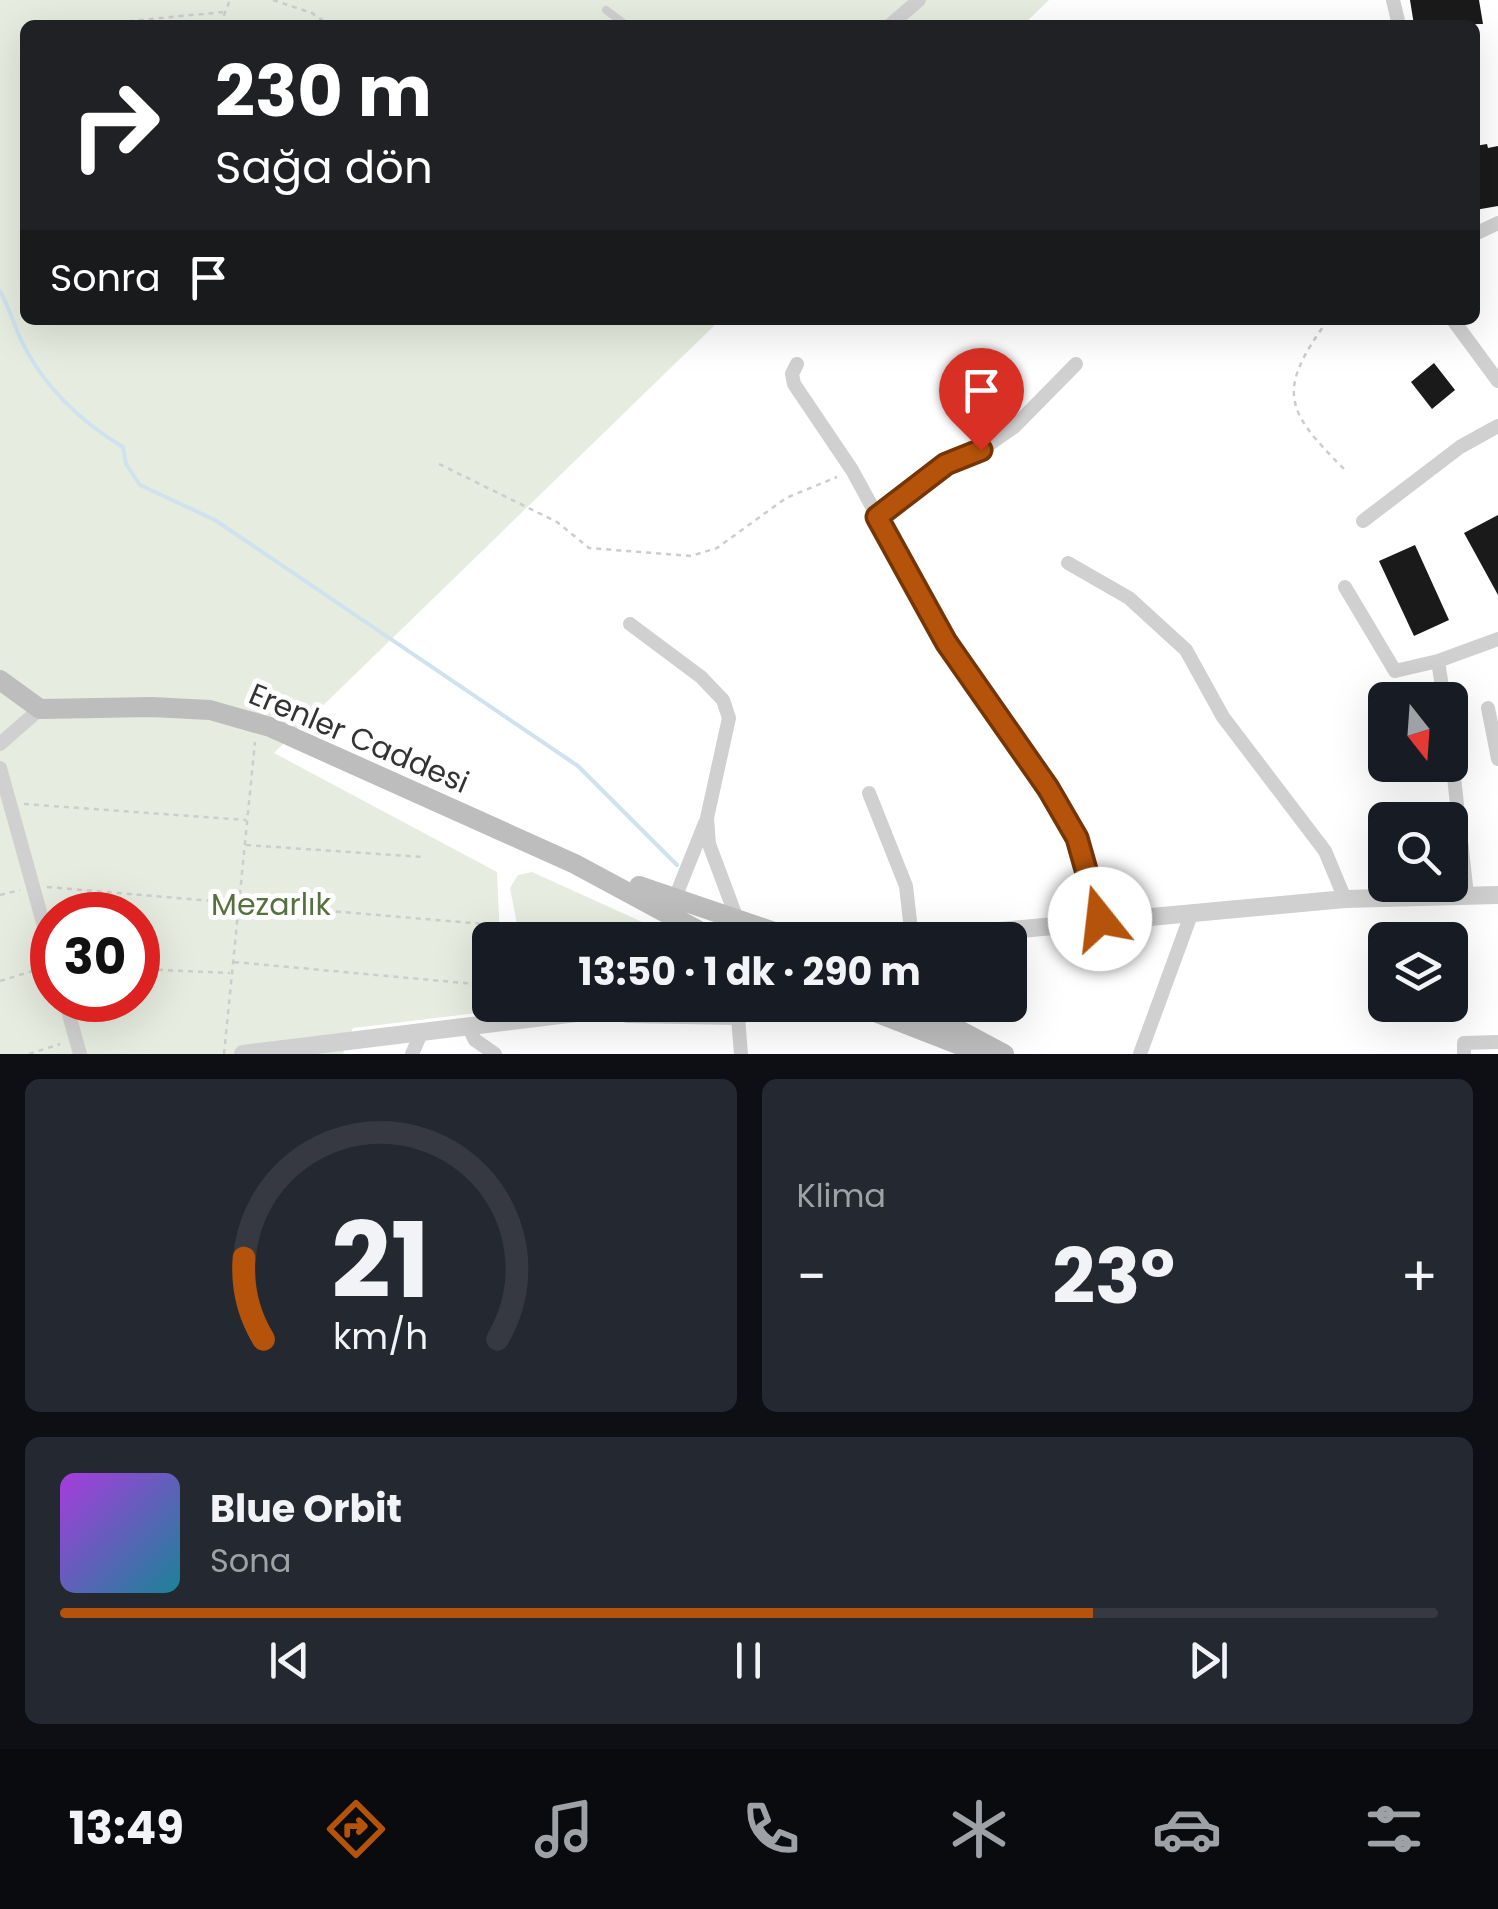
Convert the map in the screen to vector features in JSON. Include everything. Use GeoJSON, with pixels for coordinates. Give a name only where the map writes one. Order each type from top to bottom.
{"type":"FeatureCollection","features":[{"type":"Feature","properties":{"kind":"main road"},"geometry":{"type":"LineString","coordinates":[[0,680],[40,709]]}},
{"type":"Feature","properties":{"kind":"main road","name":"Erenler Caddesi"},"geometry":{"type":"LineString","coordinates":[[40,709],[152,706],[210,710],[257,722],[575,864],[683,922]]}},
{"type":"Feature","properties":{"kind":"main road","name":"Erenler Caddesi"},"geometry":{"type":"LineString","coordinates":[[575,864],[745,922]]}},
{"type":"Feature","properties":{"kind":"main road"},"geometry":{"type":"LineString","coordinates":[[900,1022],[983,1054]]}},
{"type":"Feature","properties":{"kind":"main road"},"geometry":{"type":"LineString","coordinates":[[944,1022],[1004,1054]]}},
{"type":"Feature","properties":{"kind":"street"},"geometry":{"type":"LineString","coordinates":[[896,20],[918,0]]}},
{"type":"Feature","properties":{"kind":"street"},"geometry":{"type":"LineString","coordinates":[[1457,325],[1498,381]]}},
{"type":"Feature","properties":{"kind":"street"},"geometry":{"type":"LineString","coordinates":[[797,364],[792,374],[794,384],[852,470],[946,642],[1048,788],[1077,838],[1100,919]]}},
{"type":"Feature","properties":{"kind":"street"},"geometry":{"type":"LineString","coordinates":[[877,517],[946,464],[981,450],[1014,427],[1076,364]]}},
{"type":"Feature","properties":{"kind":"street"},"geometry":{"type":"LineString","coordinates":[[1362,521],[1446,457],[1498,426]]}},
{"type":"Feature","properties":{"kind":"street"},"geometry":{"type":"LineString","coordinates":[[1068,563],[1129,598],[1186,650],[1223,717],[1326,851],[1345,900]]}},
{"type":"Feature","properties":{"kind":"street"},"geometry":{"type":"LineString","coordinates":[[1344,587],[1395,671],[1438,661],[1498,639]]}},
{"type":"Feature","properties":{"kind":"street"},"geometry":{"type":"LineString","coordinates":[[630,624],[701,677],[723,700],[729,718],[708,818],[674,898]]}},
{"type":"Feature","properties":{"kind":"street"},"geometry":{"type":"LineString","coordinates":[[1438,661],[1441,682]]}},
{"type":"Feature","properties":{"kind":"street"},"geometry":{"type":"LineString","coordinates":[[1488,708],[1498,758]]}},
{"type":"Feature","properties":{"kind":"street"},"geometry":{"type":"LineString","coordinates":[[0,744],[40,709]]}},
{"type":"Feature","properties":{"kind":"street"},"geometry":{"type":"LineString","coordinates":[[0,768],[35,892]]}},
{"type":"Feature","properties":{"kind":"street"},"geometry":{"type":"LineString","coordinates":[[869,793],[906,886],[910,922]]}},
{"type":"Feature","properties":{"kind":"street"},"geometry":{"type":"LineString","coordinates":[[708,818],[709,844],[736,919]]}},
{"type":"Feature","properties":{"kind":"street"},"geometry":{"type":"LineString","coordinates":[[1468,895],[1498,895]]}},
{"type":"Feature","properties":{"kind":"street"},"geometry":{"type":"LineString","coordinates":[[1027,927],[1368,899]]}},
{"type":"Feature","properties":{"kind":"street"},"geometry":{"type":"LineString","coordinates":[[1140,1054],[1192,912]]}},
{"type":"Feature","properties":{"kind":"street"},"geometry":{"type":"LineString","coordinates":[[243,1054],[507,1022]]}},
{"type":"Feature","properties":{"kind":"street"},"geometry":{"type":"LineString","coordinates":[[739,1022],[741,1054]]}},
{"type":"Feature","properties":{"kind":"street"},"geometry":{"type":"LineString","coordinates":[[468,1026],[475,1040],[495,1054]]}},
{"type":"Feature","properties":{"kind":"street"},"geometry":{"type":"LineString","coordinates":[[412,1054],[422,1031]]}},
{"type":"Feature","properties":{"kind":"street"},"geometry":{"type":"LineString","coordinates":[[1464,1054],[1464,1044],[1498,1042]]}},
{"type":"Feature","properties":{"kind":"lane"},"geometry":{"type":"LineString","coordinates":[[606,10],[619,20]]}},
{"type":"Feature","properties":{"kind":"path"},"geometry":{"type":"LineString","coordinates":[[221,20],[230,0]]}},
{"type":"Feature","properties":{"kind":"path"},"geometry":{"type":"LineString","coordinates":[[273,0],[312,12],[322,20]]}},
{"type":"Feature","properties":{"kind":"path"},"geometry":{"type":"LineString","coordinates":[[141,20],[223,12]]}},
{"type":"Feature","properties":{"kind":"path"},"geometry":{"type":"LineString","coordinates":[[1324,325],[1303,354],[1293,388],[1302,425],[1344,469]]}},
{"type":"Feature","properties":{"kind":"path"},"geometry":{"type":"LineString","coordinates":[[439,464],[558,522],[589,548],[691,556],[717,548],[786,498],[852,470]]}},
{"type":"Feature","properties":{"kind":"path"},"geometry":{"type":"LineString","coordinates":[[224,1054],[257,722]]}},
{"type":"Feature","properties":{"kind":"path"},"geometry":{"type":"LineString","coordinates":[[10,803],[247,820]]}},
{"type":"Feature","properties":{"kind":"path"},"geometry":{"type":"LineString","coordinates":[[245,845],[423,857]]}},
{"type":"Feature","properties":{"kind":"path"},"geometry":{"type":"LineString","coordinates":[[0,896],[33,886],[472,923]]}},
{"type":"Feature","properties":{"kind":"path"},"geometry":{"type":"LineString","coordinates":[[233,962],[472,984]]}},
{"type":"Feature","properties":{"kind":"path"},"geometry":{"type":"LineString","coordinates":[[160,969],[232,973]]}},
{"type":"Feature","properties":{"kind":"path"},"geometry":{"type":"LineString","coordinates":[[0,982],[30,973]]}},
{"type":"Feature","properties":{"kind":"path"},"geometry":{"type":"LineString","coordinates":[[29,1054],[78,1046]]}},
{"type":"Feature","properties":{"kind":"green space","name":"Mezarlık"},"geometry":{"type":"Polygon","coordinates":[[[0,0],[1049,0],[1028,20],[20,20],[20,325],[715,325],[274,753],[497,872],[499,922],[472,922],[472,1014],[353,1028],[343,1054],[0,1054],[0,0]]]}},
{"type":"Feature","properties":{"kind":"green space"},"geometry":{"type":"Polygon","coordinates":[[[532,872],[642,922],[517,922],[510,888],[518,875],[532,872]]]}},
{"type":"Feature","properties":{"kind":"building"},"geometry":{"type":"Polygon","coordinates":[[[1410,0],[1479,0],[1483,24],[1480,20],[1413,20],[1410,0]]]}},
{"type":"Feature","properties":{"kind":"building"},"geometry":{"type":"Polygon","coordinates":[[[1480,145],[1498,146],[1498,206],[1480,209],[1480,145]]]}},
{"type":"Feature","properties":{"kind":"building"},"geometry":{"type":"Polygon","coordinates":[[[1434,363],[1455,390],[1432,409],[1411,382],[1434,363]]]}},
{"type":"Feature","properties":{"kind":"building"},"geometry":{"type":"Polygon","coordinates":[[[1498,515],[1498,595],[1464,533],[1498,515]]]}},
{"type":"Feature","properties":{"kind":"building"},"geometry":{"type":"Polygon","coordinates":[[[1415,545],[1449,620],[1414,636],[1379,561],[1415,545]]]}},
{"type":"Feature","properties":{"kind":"waterway"},"geometry":{"type":"LineString","coordinates":[[0,291],[41,374],[78,414],[123,447],[126,464],[140,485],[215,520],[578,766],[677,865]]}},
{"type":"Feature","properties":{"kind":"route"},"geometry":{"type":"LineString","coordinates":[[981,450],[946,464],[877,517],[946,642],[1048,788],[1077,838],[1100,919]]}}]}
